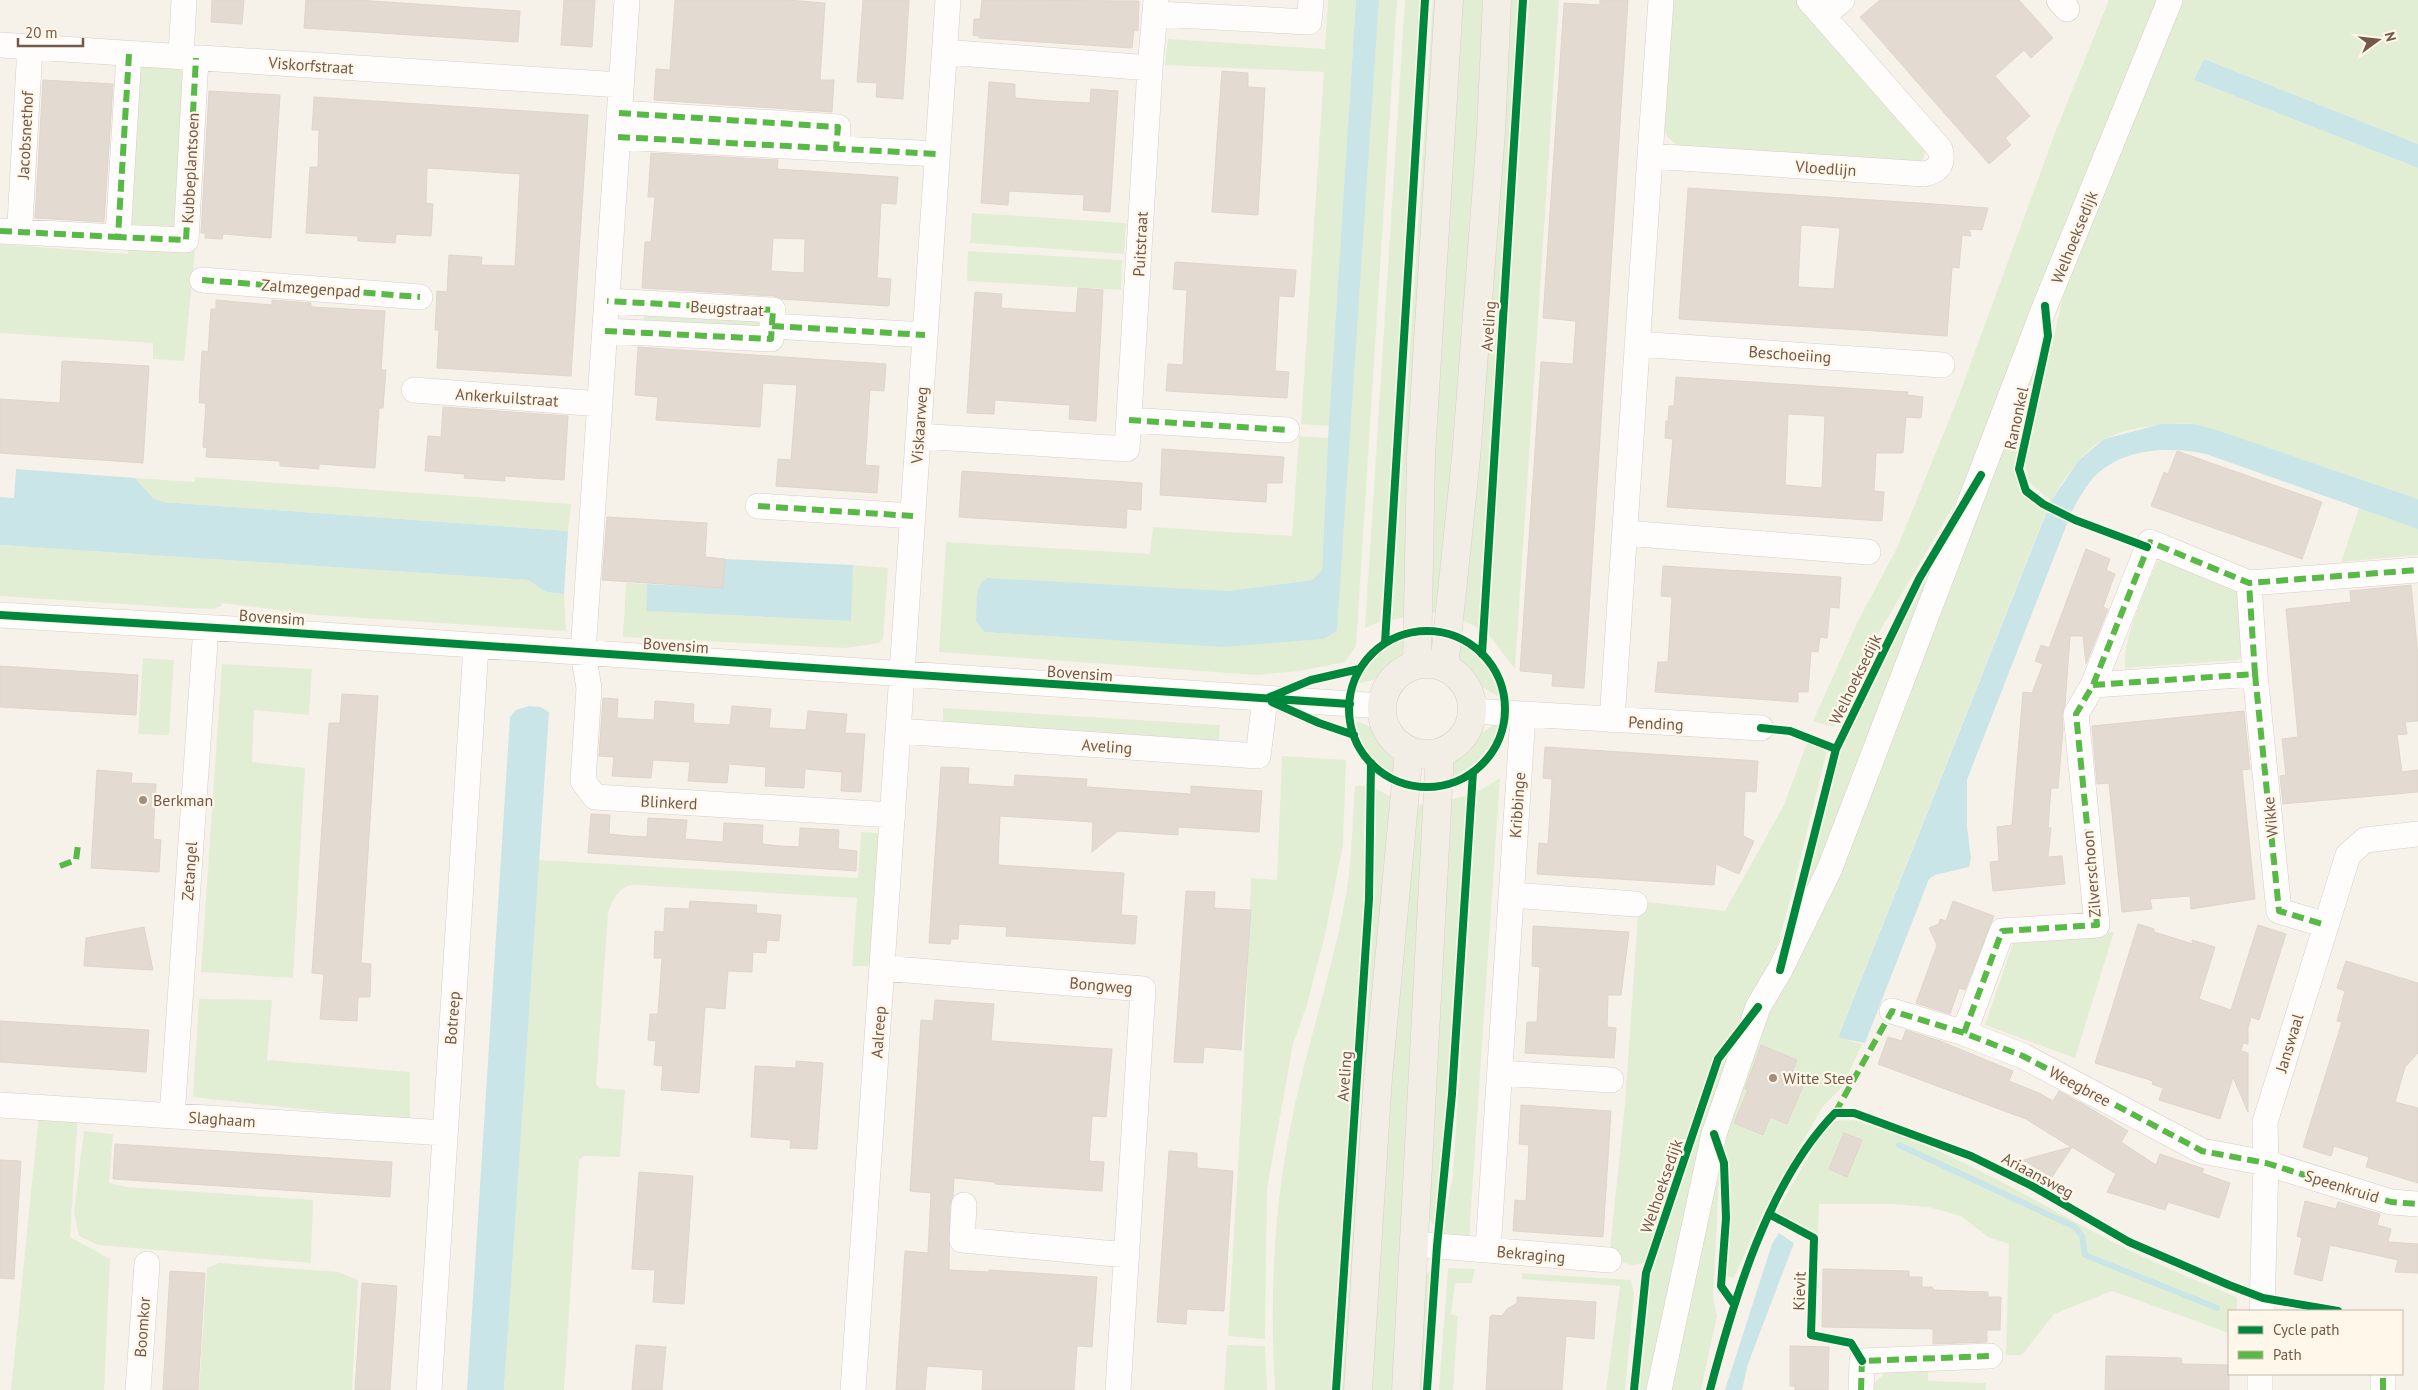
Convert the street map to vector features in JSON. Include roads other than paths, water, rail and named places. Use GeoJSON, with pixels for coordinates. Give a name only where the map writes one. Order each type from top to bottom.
{"type":"FeatureCollection","features":[{"type":"Feature","properties":{"kind":"main road"},"geometry":{"type":"LineString","coordinates":[[1430,666],[1421,456],[1449,0]]}},
{"type":"Feature","properties":{"kind":"main road","name":"Aveling"},"geometry":{"type":"LineString","coordinates":[[1430,666],[1466,458],[1491,132],[1497,0]]}},
{"type":"Feature","properties":{"kind":"main road"},"geometry":{"type":"LineString","coordinates":[[1430,666],[1454,672],[1468,689],[1472,711],[1471,720],[1462,737],[1440,753],[1424,754],[1409,751],[1400,745],[1389,733],[1382,717],[1382,706],[1389,684],[1406,669],[1430,666]]}},
{"type":"Feature","properties":{"kind":"main road","name":"Aveling"},"geometry":{"type":"LineString","coordinates":[[1358,1390],[1378,1077],[1409,751]]}},
{"type":"Feature","properties":{"kind":"main road"},"geometry":{"type":"LineString","coordinates":[[1406,1390],[1440,753]]}},
{"type":"Feature","properties":{"kind":"street"},"geometry":{"type":"LineString","coordinates":[[184,0],[189,57]]}},
{"type":"Feature","properties":{"kind":"street"},"geometry":{"type":"LineString","coordinates":[[583,653],[627,0]]}},
{"type":"Feature","properties":{"kind":"street","name":"Viskaarweg"},"geometry":{"type":"LineString","coordinates":[[902,674],[948,0]]}},
{"type":"Feature","properties":{"kind":"street","name":"Puitstraat"},"geometry":{"type":"LineString","coordinates":[[918,436],[1127,449],[1150,68],[1156,7],[1309,22],[1310,0]]}},
{"type":"Feature","properties":{"kind":"street"},"geometry":{"type":"LineString","coordinates":[[1612,720],[1661,0]]}},
{"type":"Feature","properties":{"kind":"street"},"geometry":{"type":"LineString","coordinates":[[1816,8],[1842,0]]}},
{"type":"Feature","properties":{"kind":"street","name":"Welhoeksedijk"},"geometry":{"type":"LineString","coordinates":[[1659,1390],[1714,1134],[1758,1006],[1780,970],[1830,868],[2045,306],[2170,0]]}},
{"type":"Feature","properties":{"kind":"street","name":"Vloedlijn"},"geometry":{"type":"LineString","coordinates":[[1650,156],[1925,174],[1935,171],[1941,165],[1943,158],[1940,149],[1816,8]]}},
{"type":"Feature","properties":{"kind":"street","name":"Viskorfstraat"},"geometry":{"type":"LineString","coordinates":[[0,45],[621,85]]}},
{"type":"Feature","properties":{"kind":"street","name":"Jacobsnethof"},"geometry":{"type":"LineString","coordinates":[[10,227],[30,47]]}},
{"type":"Feature","properties":{"kind":"street"},"geometry":{"type":"LineString","coordinates":[[945,52],[1150,68]]}},
{"type":"Feature","properties":{"kind":"street"},"geometry":{"type":"LineString","coordinates":[[118,237],[129,54]]}},
{"type":"Feature","properties":{"kind":"street","name":"Kubbeplantsoen"},"geometry":{"type":"LineString","coordinates":[[10,227],[118,237],[186,240],[189,57]]}},
{"type":"Feature","properties":{"kind":"street"},"geometry":{"type":"LineString","coordinates":[[618,125],[785,146],[937,154]]}},
{"type":"Feature","properties":{"kind":"street"},"geometry":{"type":"LineString","coordinates":[[618,125],[838,127],[836,149]]}},
{"type":"Feature","properties":{"kind":"street","name":"Zalmzegenpad"},"geometry":{"type":"LineString","coordinates":[[202,280],[420,297]]}},
{"type":"Feature","properties":{"kind":"street","name":"Beugstraat"},"geometry":{"type":"LineString","coordinates":[[605,331],[771,339],[772,326],[773,310],[607,301]]}},
{"type":"Feature","properties":{"kind":"street"},"geometry":{"type":"LineString","coordinates":[[772,326],[925,335]]}},
{"type":"Feature","properties":{"kind":"street","name":"Beschoeiing"},"geometry":{"type":"LineString","coordinates":[[1637,344],[1942,365]]}},
{"type":"Feature","properties":{"kind":"street","name":"Ankerkuilstraat"},"geometry":{"type":"LineString","coordinates":[[414,390],[600,404]]}},
{"type":"Feature","properties":{"kind":"street"},"geometry":{"type":"LineString","coordinates":[[1129,420],[1287,430]]}},
{"type":"Feature","properties":{"kind":"street"},"geometry":{"type":"LineString","coordinates":[[758,506],[913,516]]}},
{"type":"Feature","properties":{"kind":"street"},"geometry":{"type":"LineString","coordinates":[[1625,533],[1868,552]]}},
{"type":"Feature","properties":{"kind":"street","name":"Zilverschoon"},"geometry":{"type":"LineString","coordinates":[[1964,1033],[2002,931],[2097,925],[2076,714],[2093,685],[2150,542],[2249,583]]}},
{"type":"Feature","properties":{"kind":"street"},"geometry":{"type":"LineString","coordinates":[[2093,685],[2255,674],[2249,583],[2418,570]]}},
{"type":"Feature","properties":{"kind":"street","name":"Bovensim"},"geometry":{"type":"LineString","coordinates":[[0,615],[206,627],[1382,706]]}},
{"type":"Feature","properties":{"kind":"street","name":"Zetangel"},"geometry":{"type":"LineString","coordinates":[[172,1116],[206,627]]}},
{"type":"Feature","properties":{"kind":"street","name":"Botreep"},"geometry":{"type":"LineString","coordinates":[[429,1390],[476,646]]}},
{"type":"Feature","properties":{"kind":"street","name":"Blinkerd"},"geometry":{"type":"LineString","coordinates":[[583,653],[590,688],[583,782],[595,797],[893,815]]}},
{"type":"Feature","properties":{"kind":"street","name":"Aalreep"},"geometry":{"type":"LineString","coordinates":[[853,1390],[902,674]]}},
{"type":"Feature","properties":{"kind":"street","name":"Wikke"},"geometry":{"type":"LineString","coordinates":[[2255,674],[2279,910],[2326,925]]}},
{"type":"Feature","properties":{"kind":"street","name":"Aveling"},"geometry":{"type":"LineString","coordinates":[[898,731],[1258,756],[1265,699]]}},
{"type":"Feature","properties":{"kind":"street","name":"Pending"},"geometry":{"type":"LineString","coordinates":[[1472,711],[1761,728]]}},
{"type":"Feature","properties":{"kind":"street","name":"Kribbinge"},"geometry":{"type":"LineString","coordinates":[[1488,1250],[1523,715]]}},
{"type":"Feature","properties":{"kind":"street","name":"Janswaal"},"geometry":{"type":"LineString","coordinates":[[2262,1310],[2266,1162],[2265,1122],[2348,855],[2365,840],[2418,834]]}},
{"type":"Feature","properties":{"kind":"street"},"geometry":{"type":"LineString","coordinates":[[1512,895],[1635,904]]}},
{"type":"Feature","properties":{"kind":"street","name":"Bongweg"},"geometry":{"type":"LineString","coordinates":[[882,968],[1143,989],[1118,1390]]}},
{"type":"Feature","properties":{"kind":"street","name":"Weegbree"},"geometry":{"type":"LineString","coordinates":[[1892,1011],[1964,1033],[2023,1056],[2202,1151],[2266,1162]]}},
{"type":"Feature","properties":{"kind":"street"},"geometry":{"type":"LineString","coordinates":[[1500,1073],[1611,1080]]}},
{"type":"Feature","properties":{"kind":"street","name":"Slaghaam"},"geometry":{"type":"LineString","coordinates":[[0,1105],[445,1133]]}},
{"type":"Feature","properties":{"kind":"street","name":"Speenkruid"},"geometry":{"type":"LineString","coordinates":[[2266,1162],[2391,1202],[2418,1204]]}},
{"type":"Feature","properties":{"kind":"street"},"geometry":{"type":"LineString","coordinates":[[964,1205],[962,1240],[1127,1255]]}},
{"type":"Feature","properties":{"kind":"street","name":"Bekraging"},"geometry":{"type":"LineString","coordinates":[[1413,1244],[1609,1260]]}},
{"type":"Feature","properties":{"kind":"street","name":"Boomkor"},"geometry":{"type":"LineString","coordinates":[[138,1390],[147,1264]]}},
{"type":"Feature","properties":{"kind":"street"},"geometry":{"type":"LineString","coordinates":[[1860,1390],[1862,1361],[1990,1356]]}},
{"type":"Feature","properties":{"kind":"street"},"geometry":{"type":"LineString","coordinates":[[2260,1375],[2260,1390]]}},
{"type":"Feature","properties":{"kind":"street"},"geometry":{"type":"LineString","coordinates":[[2383,1375],[2383,1390]]}},
{"type":"Feature","properties":{"kind":"water"},"geometry":{"type":"Polygon","coordinates":[[[1356,0],[1379,0],[1337,631],[1323,639],[1224,647],[984,632],[976,621],[976,604],[980,586],[987,578],[1228,591],[1312,580],[1322,570],[1328,438],[1356,0]]]}},
{"type":"Feature","properties":{"kind":"water"},"geometry":{"type":"Polygon","coordinates":[[[2204,59],[2418,144],[2418,168],[2194,80],[2204,59]]]}},
{"type":"Feature","properties":{"kind":"water"},"geometry":{"type":"Polygon","coordinates":[[[2161,424],[2195,424],[2216,430],[2418,499],[2418,529],[2206,454],[2177,450],[2146,452],[2117,460],[2104,468],[2093,478],[2072,511],[1967,780],[1967,827],[1971,858],[1969,867],[1935,875],[1929,879],[1865,1043],[1840,1038],[1839,1035],[2051,501],[2078,461],[2104,439],[2161,424]]]}},
{"type":"Feature","properties":{"kind":"water"},"geometry":{"type":"Polygon","coordinates":[[[16,469],[135,478],[153,498],[163,502],[568,531],[564,594],[546,592],[528,580],[0,545],[0,497],[14,498],[16,469]]]}},
{"type":"Feature","properties":{"kind":"water"},"geometry":{"type":"Polygon","coordinates":[[[725,559],[853,565],[851,621],[646,611],[647,584],[723,588],[725,559]]]}},
{"type":"Feature","properties":{"kind":"water"},"geometry":{"type":"Polygon","coordinates":[[[529,706],[540,707],[549,712],[504,1390],[467,1390],[510,717],[516,710],[529,706]]]}},
{"type":"Feature","properties":{"kind":"water"},"geometry":{"type":"Polygon","coordinates":[[[1779,1233],[1794,1243],[1748,1364],[1742,1390],[1725,1390],[1772,1244],[1779,1233]]]}},
{"type":"Feature","properties":{"kind":"waterway"},"geometry":{"type":"LineString","coordinates":[[1899,1145],[2075,1227],[2082,1236],[2085,1255],[2217,1308]]}},
{"type":"Feature","properties":{"kind":"place","name":"Berkman"},"geometry":{"type":"Point","coordinates":[143,800]}},
{"type":"Feature","properties":{"kind":"place","name":"Witte Stee"},"geometry":{"type":"Point","coordinates":[1773,1078]}}]}
